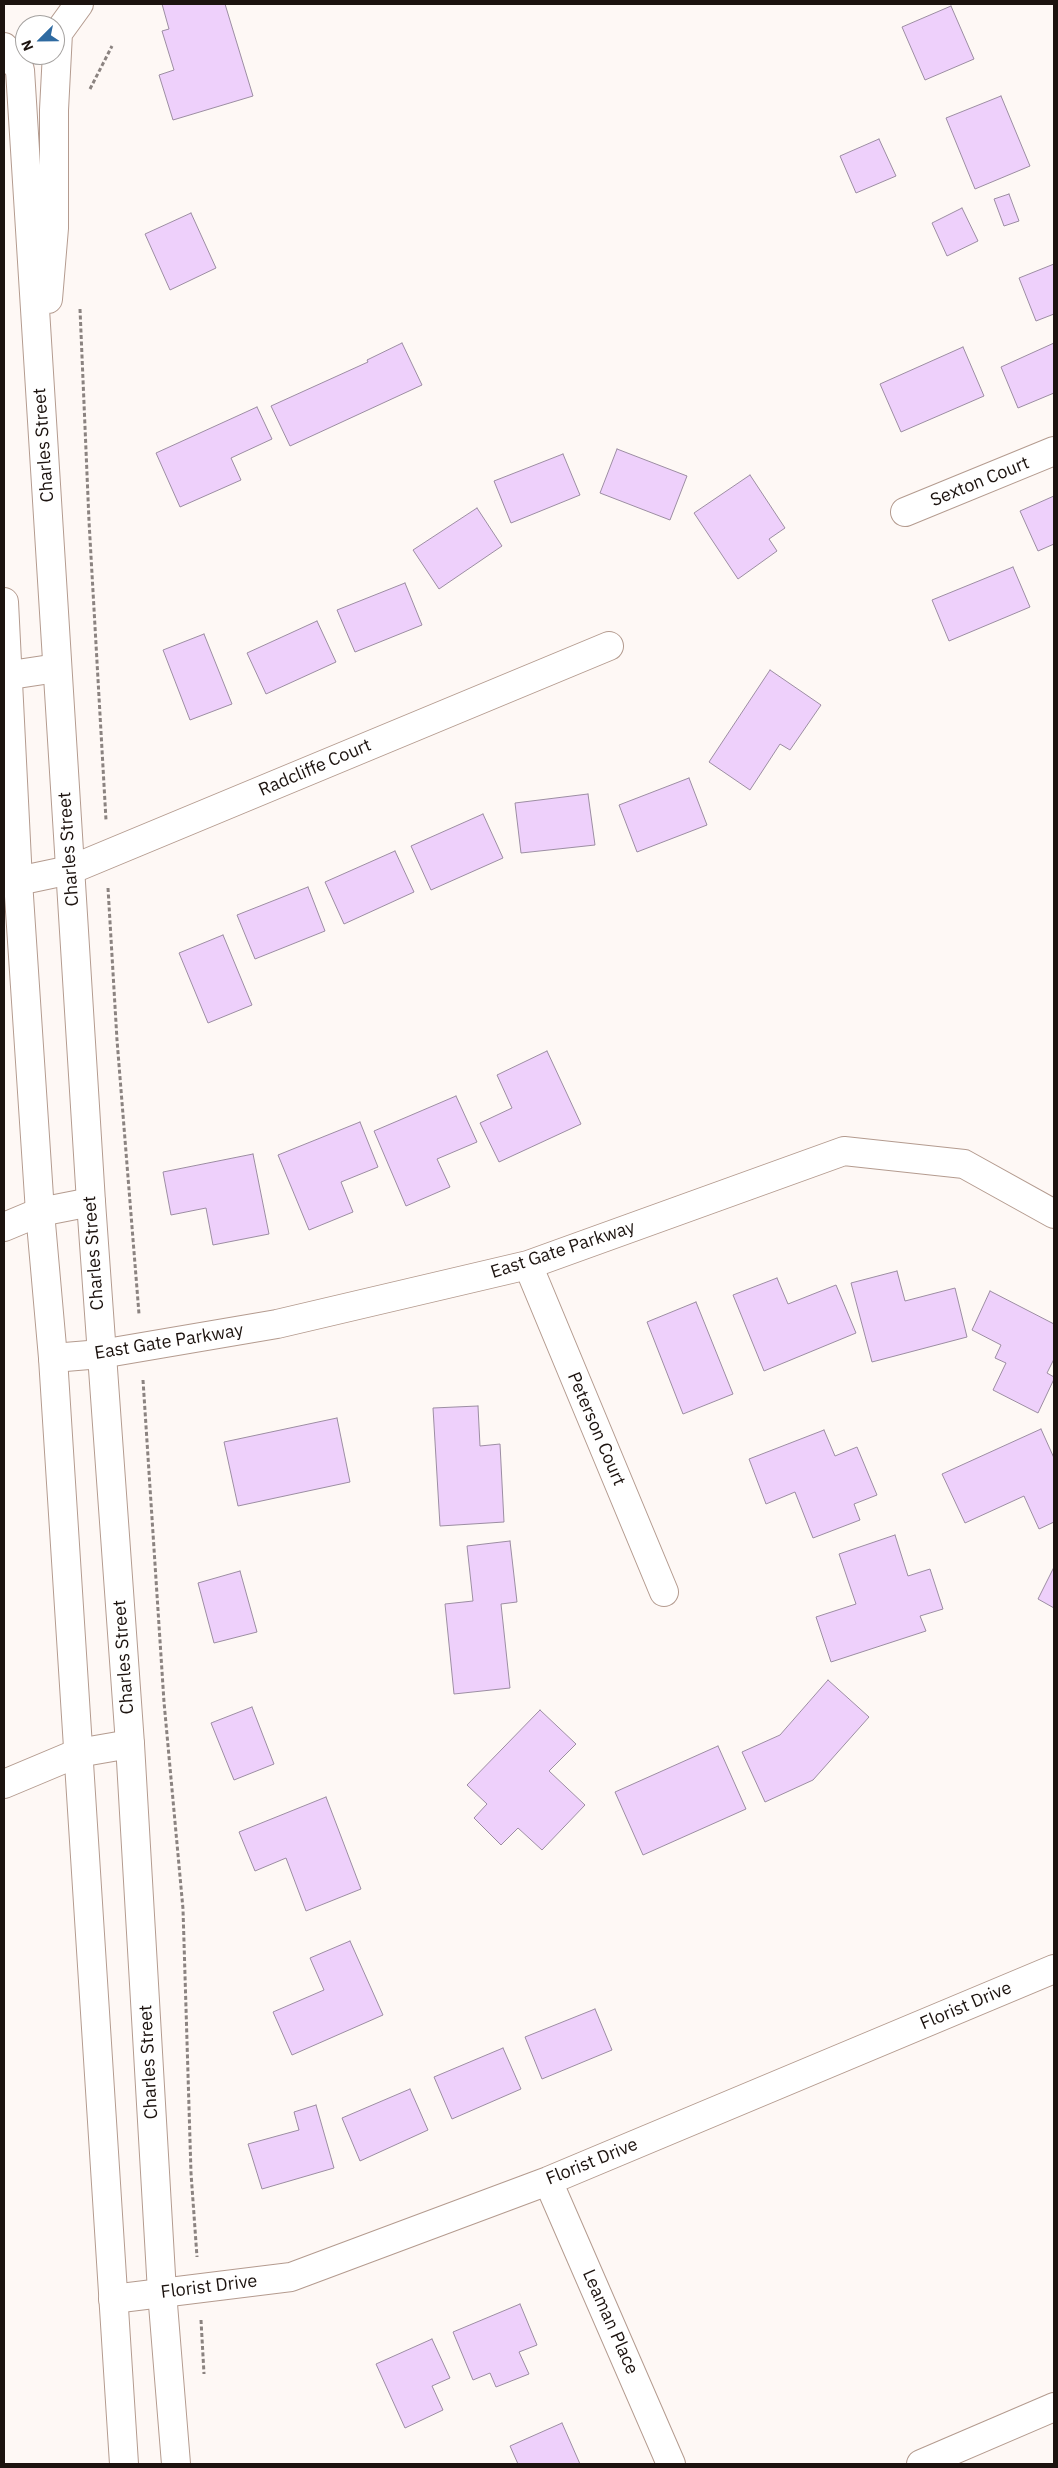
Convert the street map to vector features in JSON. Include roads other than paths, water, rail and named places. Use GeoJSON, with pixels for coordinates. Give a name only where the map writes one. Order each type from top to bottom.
{"type":"FeatureCollection","features":[{"type":"Feature","properties":{"kind":"main road"},"geometry":{"type":"LineString","coordinates":[[40,390],[54,228],[54,110],[58,33],[79,4]]}},
{"type":"Feature","properties":{"kind":"main road","name":"Charles Street"},"geometry":{"type":"LineString","coordinates":[[4,47],[20,70],[91,1202],[130,1744],[162,2292],[176,2464]]}},
{"type":"Feature","properties":{"kind":"main road","name":"Sexton Court"},"geometry":{"type":"LineString","coordinates":[[905,512],[1054,451]]}},
{"type":"Feature","properties":{"kind":"main road"},"geometry":{"type":"LineString","coordinates":[[4,602],[6,675],[18,880],[40,1212],[53,1358],[124,2464]]}},
{"type":"Feature","properties":{"kind":"main road","name":"Radcliffe Court"},"geometry":{"type":"LineString","coordinates":[[18,880],[70,870],[610,646]]}},
{"type":"Feature","properties":{"kind":"main road"},"geometry":{"type":"LineString","coordinates":[[6,675],[57,668]]}},
{"type":"Feature","properties":{"kind":"main road","name":"East Gate Parkway"},"geometry":{"type":"LineString","coordinates":[[53,1358],[101,1354],[277,1324],[528,1265],[844,1151],[964,1164],[1054,1214]]}},
{"type":"Feature","properties":{"kind":"main road"},"geometry":{"type":"LineString","coordinates":[[4,1227],[40,1212],[91,1202]]}},
{"type":"Feature","properties":{"kind":"main road","name":"Peterson Court"},"geometry":{"type":"LineString","coordinates":[[528,1265],[664,1592]]}},
{"type":"Feature","properties":{"kind":"main road"},"geometry":{"type":"LineString","coordinates":[[4,1784],[78,1753],[130,1744]]}},
{"type":"Feature","properties":{"kind":"main road","name":"Florist Drive"},"geometry":{"type":"LineString","coordinates":[[114,2299],[291,2277],[548,2181],[1054,1969]]}},
{"type":"Feature","properties":{"kind":"main road","name":"Leaman Place"},"geometry":{"type":"LineString","coordinates":[[548,2181],[671,2464]]}},
{"type":"Feature","properties":{"kind":"main road"},"geometry":{"type":"LineString","coordinates":[[921,2464],[1054,2407]]}}]}
